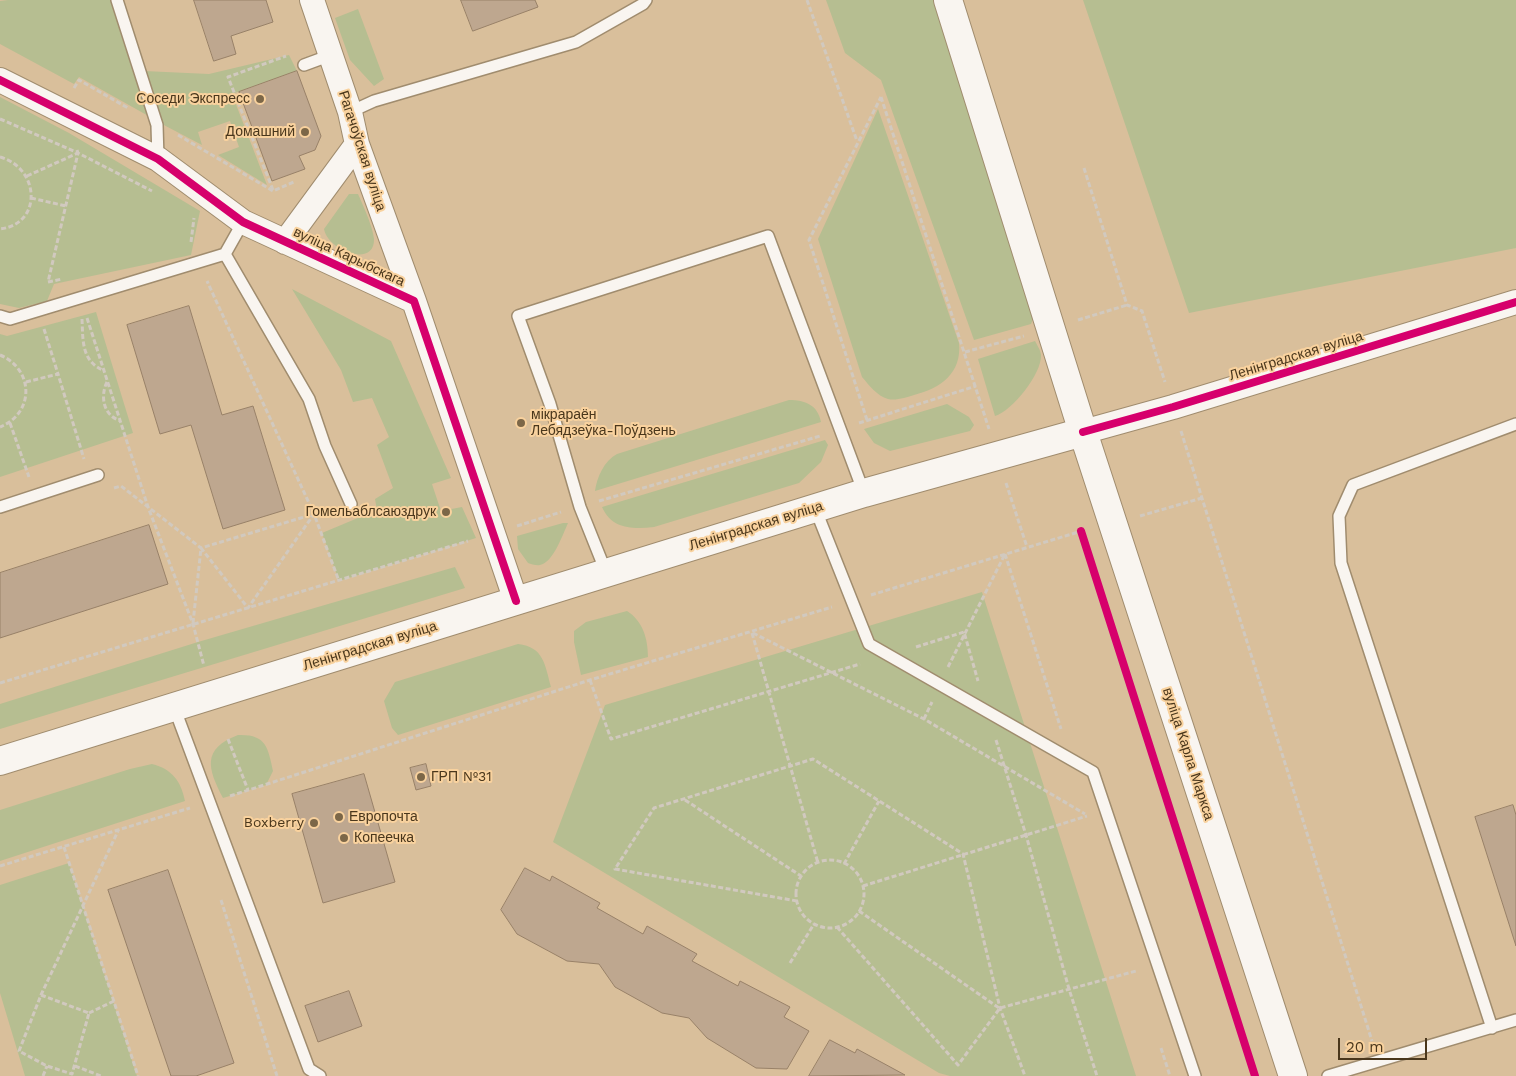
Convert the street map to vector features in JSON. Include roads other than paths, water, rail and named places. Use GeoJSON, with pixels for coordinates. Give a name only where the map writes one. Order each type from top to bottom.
{"type":"FeatureCollection","features":[{"type":"Feature","properties":{"kind":"main road","name":"вуліца Карла Маркса"},"geometry":{"type":"LineString","coordinates":[[948,0],[1083,432],[1293,1076]]}},
{"type":"Feature","properties":{"kind":"main road","name":"Ленінградская вуліца"},"geometry":{"type":"LineString","coordinates":[[0,761],[864,492],[1083,432]]}},
{"type":"Feature","properties":{"kind":"street","name":"Рагачоўская вуліца"},"geometry":{"type":"LineString","coordinates":[[312,0],[350,112],[357,144],[414,301]]}},
{"type":"Feature","properties":{"kind":"street","name":"вуліца Карыбскага"},"geometry":{"type":"LineString","coordinates":[[0,80],[158,159],[243,222],[414,301],[516,601]]}},
{"type":"Feature","properties":{"kind":"street"},"geometry":{"type":"LineString","coordinates":[[285,242],[357,144]]}},
{"type":"Feature","properties":{"kind":"street","name":"Ленінградская вуліца"},"geometry":{"type":"LineString","coordinates":[[1083,432],[1173,407],[1516,302]]}},
{"type":"Feature","properties":{"kind":"lane"},"geometry":{"type":"LineString","coordinates":[[117,0],[157,124],[158,159]]}},
{"type":"Feature","properties":{"kind":"lane"},"geometry":{"type":"LineString","coordinates":[[350,112],[374,100],[576,42],[646,0]]}},
{"type":"Feature","properties":{"kind":"lane"},"geometry":{"type":"LineString","coordinates":[[306,64],[331,55]]}},
{"type":"Feature","properties":{"kind":"lane"},"geometry":{"type":"LineString","coordinates":[[0,316],[10,319],[225,254],[243,222]]}},
{"type":"Feature","properties":{"kind":"lane"},"geometry":{"type":"LineString","coordinates":[[606,572],[580,506],[550,404],[518,316],[768,236],[864,492]]}},
{"type":"Feature","properties":{"kind":"lane"},"geometry":{"type":"LineString","coordinates":[[225,254],[310,399],[325,446],[351,504]]}},
{"type":"Feature","properties":{"kind":"lane"},"geometry":{"type":"LineString","coordinates":[[1492,1028],[1342,563],[1339,516],[1353,485],[1516,424]]}},
{"type":"Feature","properties":{"kind":"lane"},"geometry":{"type":"LineString","coordinates":[[0,508],[94,476]]}},
{"type":"Feature","properties":{"kind":"lane"},"geometry":{"type":"LineString","coordinates":[[815,508],[869,644],[1093,772],[1195,1076]]}},
{"type":"Feature","properties":{"kind":"lane"},"geometry":{"type":"LineString","coordinates":[[174,707],[309,1069],[320,1076]]}},
{"type":"Feature","properties":{"kind":"lane"},"geometry":{"type":"LineString","coordinates":[[1328,1076],[1378,1059],[1516,1020]]}},
{"type":"Feature","properties":{"kind":"place","name":"Соседи Экспресс"},"geometry":{"type":"Point","coordinates":[260,99]}},
{"type":"Feature","properties":{"kind":"place","name":"Домашний"},"geometry":{"type":"Point","coordinates":[305,132]}},
{"type":"Feature","properties":{"kind":"place","name":"мікрараён Лебядзеўка-Поўдзень"},"geometry":{"type":"Point","coordinates":[521,423]}},
{"type":"Feature","properties":{"kind":"place","name":"Гомельаблсаюздрук"},"geometry":{"type":"Point","coordinates":[446,512]}},
{"type":"Feature","properties":{"kind":"place","name":"ГРП №31"},"geometry":{"type":"Point","coordinates":[421,777]}},
{"type":"Feature","properties":{"kind":"place","name":"Европочта"},"geometry":{"type":"Point","coordinates":[339,817]}},
{"type":"Feature","properties":{"kind":"place","name":"Boxberry"},"geometry":{"type":"Point","coordinates":[314,823]}},
{"type":"Feature","properties":{"kind":"place","name":"Копеечка"},"geometry":{"type":"Point","coordinates":[344,838]}}]}
